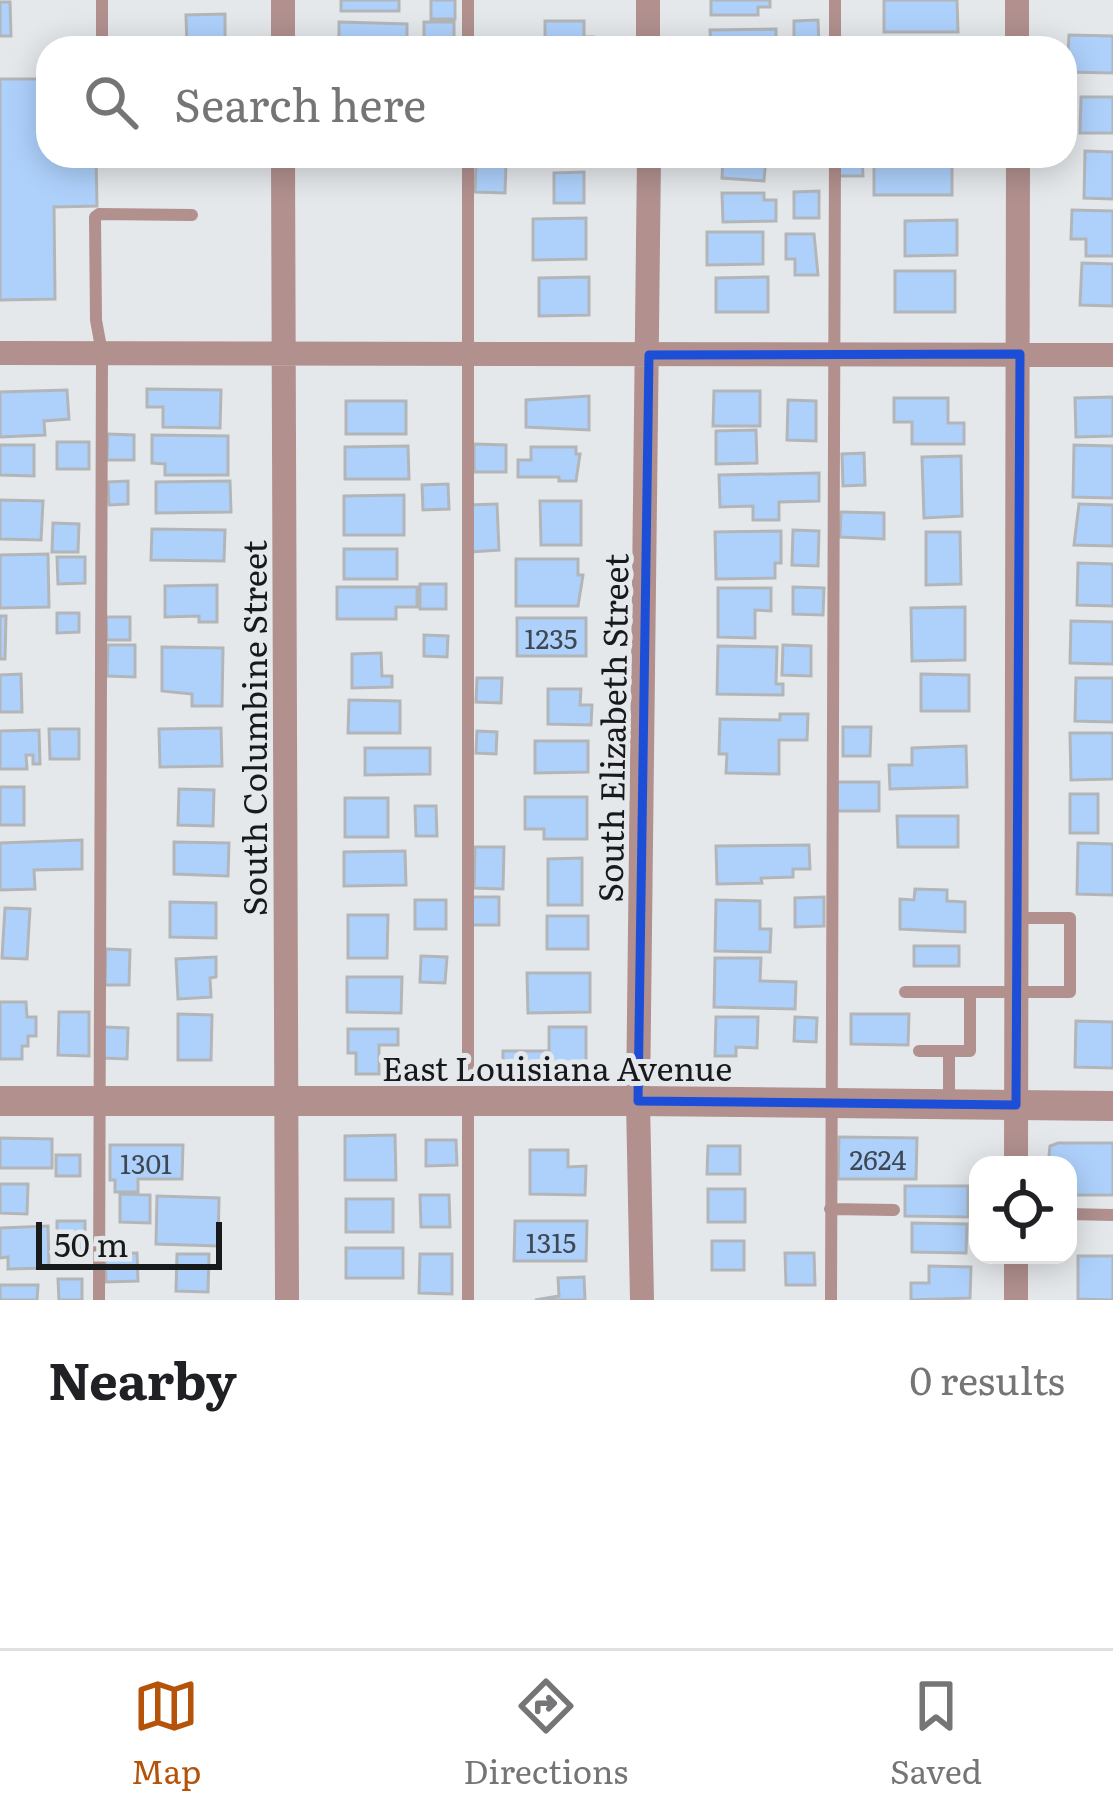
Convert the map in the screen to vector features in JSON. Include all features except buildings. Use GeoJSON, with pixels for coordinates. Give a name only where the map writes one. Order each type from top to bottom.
{"type":"FeatureCollection","features":[{"type":"Feature","properties":{"kind":"street"},"geometry":{"type":"LineString","coordinates":[[283,0],[283,36]]}},
{"type":"Feature","properties":{"kind":"street"},"geometry":{"type":"LineString","coordinates":[[648,0],[648,36]]}},
{"type":"Feature","properties":{"kind":"street"},"geometry":{"type":"LineString","coordinates":[[1017,0],[1017,36]]}},
{"type":"Feature","properties":{"kind":"street","name":"South Columbine Street"},"geometry":{"type":"LineString","coordinates":[[283,168],[286,1300]]}},
{"type":"Feature","properties":{"kind":"street","name":"South Elizabeth Street"},"geometry":{"type":"LineString","coordinates":[[642,1300],[638,1101],[649,168]]}},
{"type":"Feature","properties":{"kind":"street"},"geometry":{"type":"LineString","coordinates":[[1016,1156],[1018,168]]}},
{"type":"Feature","properties":{"kind":"street"},"geometry":{"type":"LineString","coordinates":[[0,353],[1113,355]]}},
{"type":"Feature","properties":{"kind":"street","name":"East Louisiana Avenue"},"geometry":{"type":"LineString","coordinates":[[0,1101],[1113,1106]]}},
{"type":"Feature","properties":{"kind":"street"},"geometry":{"type":"LineString","coordinates":[[1016,1264],[1016,1300]]}},
{"type":"Feature","properties":{"kind":"lane"},"geometry":{"type":"LineString","coordinates":[[102,0],[102,36]]}},
{"type":"Feature","properties":{"kind":"lane"},"geometry":{"type":"LineString","coordinates":[[468,0],[468,36]]}},
{"type":"Feature","properties":{"kind":"lane"},"geometry":{"type":"LineString","coordinates":[[835,0],[835,36]]}},
{"type":"Feature","properties":{"kind":"lane"},"geometry":{"type":"LineString","coordinates":[[468,168],[468,1300]]}},
{"type":"Feature","properties":{"kind":"lane"},"geometry":{"type":"LineString","coordinates":[[831,1300],[835,168]]}},
{"type":"Feature","properties":{"kind":"lane"},"geometry":{"type":"LineString","coordinates":[[99,1300],[102,353],[96,320],[95,218],[99,214],[192,215]]}},
{"type":"Feature","properties":{"kind":"lane"},"geometry":{"type":"LineString","coordinates":[[905,992],[1070,992],[1070,918],[1017,918]]}},
{"type":"Feature","properties":{"kind":"lane"},"geometry":{"type":"LineString","coordinates":[[919,1051],[970,1051],[970,992]]}},
{"type":"Feature","properties":{"kind":"lane"},"geometry":{"type":"LineString","coordinates":[[949,1051],[949,1105]]}},
{"type":"Feature","properties":{"kind":"lane"},"geometry":{"type":"LineString","coordinates":[[830,1209],[894,1210]]}},
{"type":"Feature","properties":{"kind":"lane"},"geometry":{"type":"LineString","coordinates":[[1077,1214],[1113,1215]]}},
{"type":"Feature","properties":{"kind":"highlighted area"},"geometry":{"type":"Polygon","coordinates":[[[1020,354],[1016,1105],[638,1101],[649,355],[1020,354]]]}}]}
